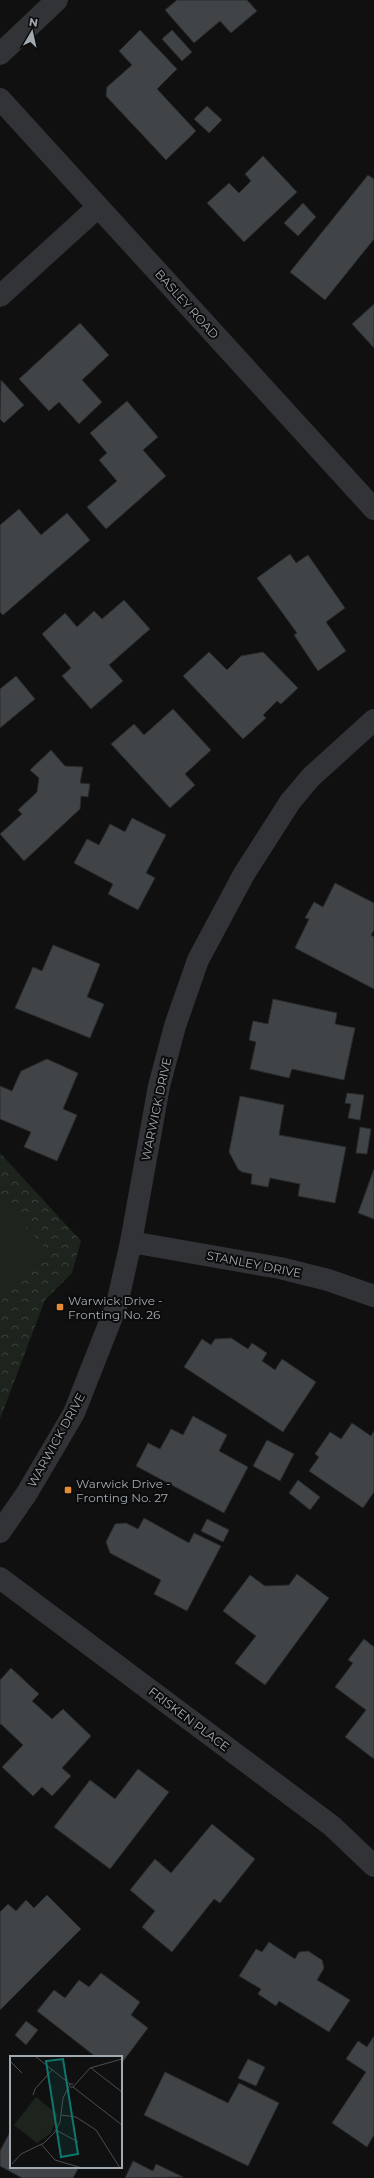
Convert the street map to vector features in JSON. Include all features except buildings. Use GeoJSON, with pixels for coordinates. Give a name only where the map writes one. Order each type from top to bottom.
{"type":"FeatureCollection","features":[{"type":"Feature","properties":{"kind":"street"},"geometry":{"type":"LineString","coordinates":[[0,54],[57,0]]}},
{"type":"Feature","properties":{"kind":"street","name":"BASLEY ROAD"},"geometry":{"type":"LineString","coordinates":[[0,100],[374,509]]}},
{"type":"Feature","properties":{"kind":"street"},"geometry":{"type":"LineString","coordinates":[[0,296],[98,207]]}},
{"type":"Feature","properties":{"kind":"street","name":"WARWICK DRIVE"},"geometry":{"type":"LineString","coordinates":[[0,1532],[27,1493],[74,1412],[117,1304],[131,1242],[159,1086],[177,1020],[198,960],[244,874],[290,802],[311,777],[374,720]]}},
{"type":"Feature","properties":{"kind":"street","name":"STANLEY DRIVE"},"geometry":{"type":"LineString","coordinates":[[131,1242],[280,1268],[328,1280],[374,1296]]}},
{"type":"Feature","properties":{"kind":"street","name":"FRISKEN PLACE"},"geometry":{"type":"LineString","coordinates":[[0,1578],[332,1826],[374,1866]]}},
{"type":"Feature","properties":{"kind":"green space"},"geometry":{"type":"Polygon","coordinates":[[[0,1153],[81,1241],[72,1273],[45,1300],[0,1419],[0,1153]]]}},
{"type":"Feature","properties":{"kind":"green space"},"geometry":{"type":"Polygon","coordinates":[[[0,1198],[51,1255],[0,1300],[0,1198]]]}},
{"type":"Feature","properties":{"kind":"place","name":"Warwick Drive - Fronting No. 26"},"geometry":{"type":"Point","coordinates":[60,1307]}},
{"type":"Feature","properties":{"kind":"place","name":"Warwick Drive - Fronting No. 27"},"geometry":{"type":"Point","coordinates":[68,1490]}}]}
